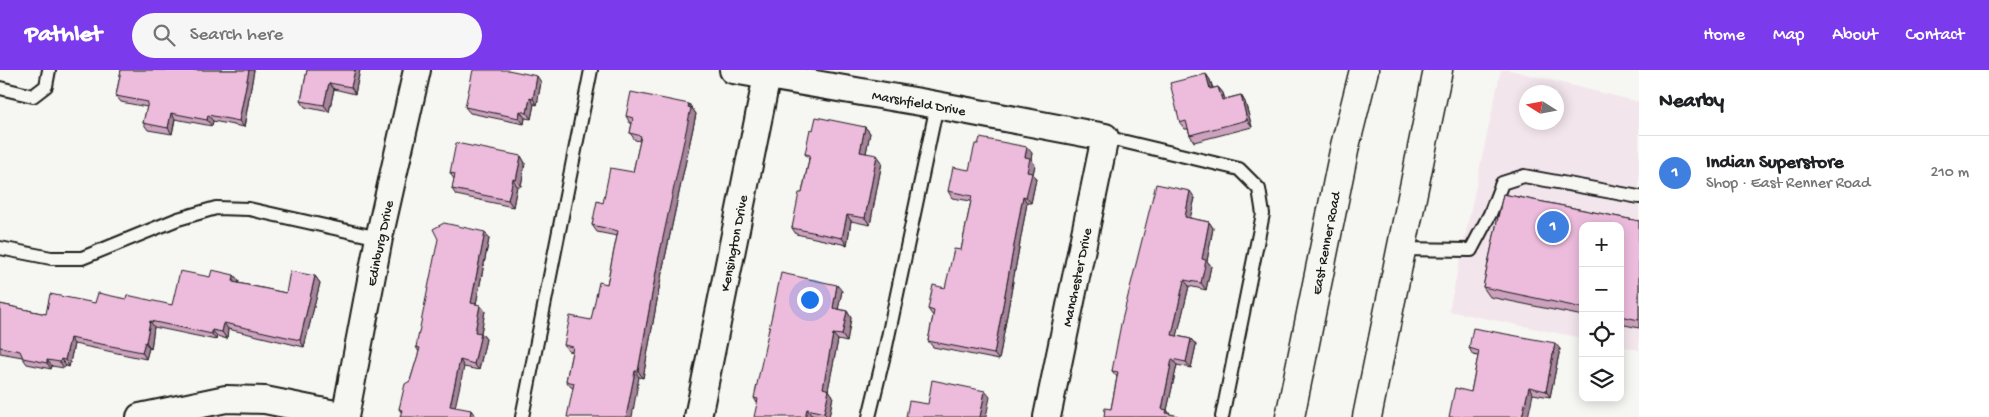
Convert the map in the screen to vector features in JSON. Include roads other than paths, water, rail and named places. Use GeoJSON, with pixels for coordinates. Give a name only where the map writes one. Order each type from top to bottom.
{"type":"FeatureCollection","features":[{"type":"Feature","properties":{"kind":"main road","name":"East Renner Road"},"geometry":{"type":"LineString","coordinates":[[1290,417],[1345,146],[1364,70]]}},
{"type":"Feature","properties":{"kind":"main road"},"geometry":{"type":"LineString","coordinates":[[1367,417],[1438,70]]}},
{"type":"Feature","properties":{"kind":"street","name":"Edinburg Drive"},"geometry":{"type":"LineString","coordinates":[[345,416],[380,238],[417,70]]}},
{"type":"Feature","properties":{"kind":"street","name":"Marshfield Drive"},"geometry":{"type":"LineString","coordinates":[[733,70],[766,73],[1105,138]]}},
{"type":"Feature","properties":{"kind":"street","name":"Kensington Drive"},"geometry":{"type":"LineString","coordinates":[[698,417],[766,73]]}},
{"type":"Feature","properties":{"kind":"street","name":"Manchester Drive"},"geometry":{"type":"LineString","coordinates":[[1047,417],[1105,138]]}},
{"type":"Feature","properties":{"kind":"street"},"geometry":{"type":"LineString","coordinates":[[140,417],[170,414],[226,399],[265,400],[345,416]]}},
{"type":"Feature","properties":{"kind":"lane"},"geometry":{"type":"LineString","coordinates":[[0,88],[33,96],[46,86],[49,70]]}},
{"type":"Feature","properties":{"kind":"lane"},"geometry":{"type":"LineString","coordinates":[[522,417],[591,70]]}},
{"type":"Feature","properties":{"kind":"lane"},"geometry":{"type":"LineString","coordinates":[[869,417],[937,105]]}},
{"type":"Feature","properties":{"kind":"lane"},"geometry":{"type":"LineString","coordinates":[[1105,138],[1239,169],[1258,189],[1263,214],[1222,417]]}},
{"type":"Feature","properties":{"kind":"lane"},"geometry":{"type":"LineString","coordinates":[[1400,249],[1472,250],[1490,214],[1502,183],[1524,176],[1639,197]]}},
{"type":"Feature","properties":{"kind":"lane"},"geometry":{"type":"LineString","coordinates":[[0,248],[51,258],[82,258],[178,219],[216,208],[248,209],[380,238]]}},
{"type":"Feature","properties":{"kind":"place","name":"Indian Superstore"},"geometry":{"type":"Point","coordinates":[1553,227]}}]}
